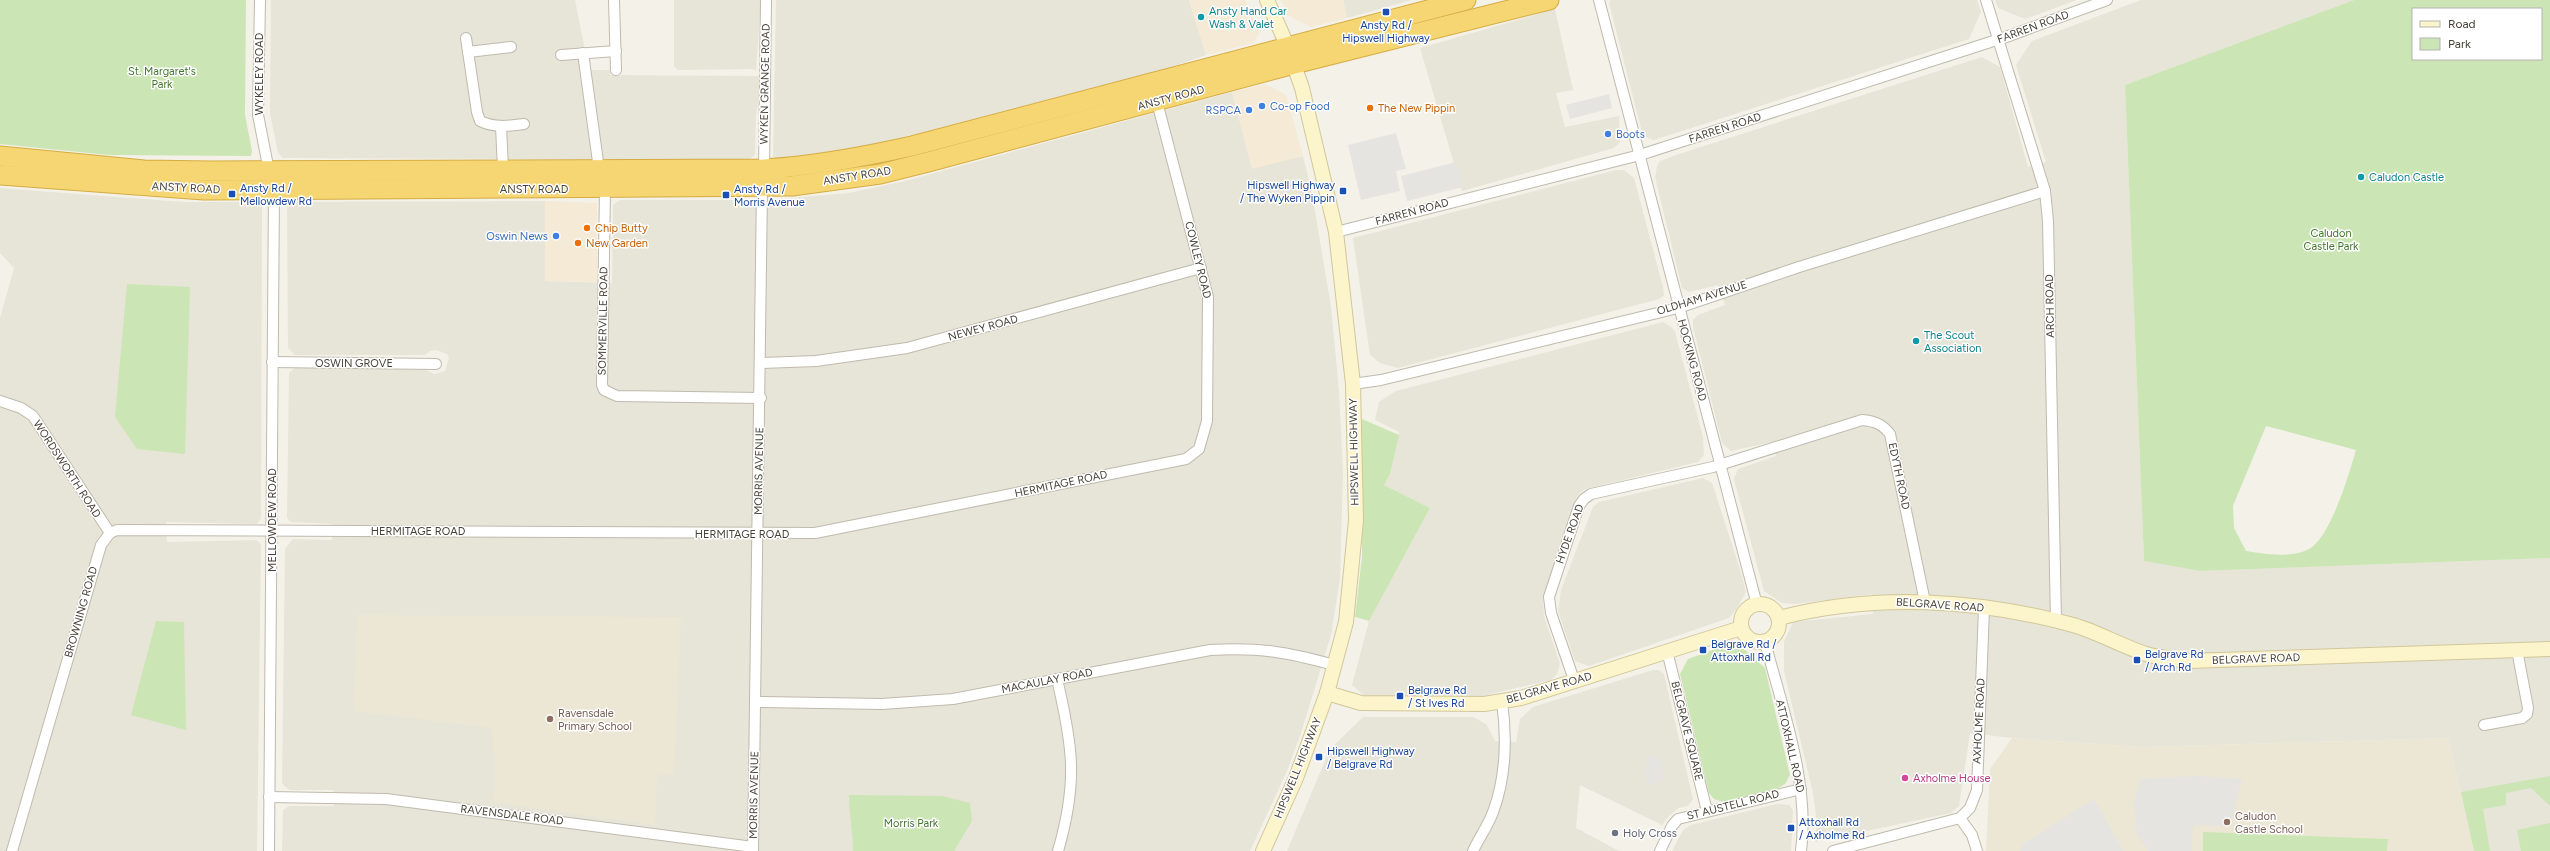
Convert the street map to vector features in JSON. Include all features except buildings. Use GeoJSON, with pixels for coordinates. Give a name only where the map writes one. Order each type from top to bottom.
{"type":"FeatureCollection","features":[{"type":"Feature","properties":{"kind":"highway","name":"ANSTY ROAD"},"geometry":{"type":"LineString","coordinates":[[0,156],[144,170],[269,171],[764,169],[806,167],[848,161],[912,146],[1466,0]]}},
{"type":"Feature","properties":{"kind":"highway","name":"ANSTY ROAD"},"geometry":{"type":"LineString","coordinates":[[0,175],[204,190],[762,188],[792,186],[880,174],[1157,102],[1294,64],[1549,0]]}},
{"type":"Feature","properties":{"kind":"street","name":"WYKELEY ROAD"},"geometry":{"type":"LineString","coordinates":[[260,0],[258,108],[269,171]]}},
{"type":"Feature","properties":{"kind":"street"},"geometry":{"type":"LineString","coordinates":[[614,0],[616,70]]}},
{"type":"Feature","properties":{"kind":"street","name":"WYKEN GRANGE ROAD"},"geometry":{"type":"LineString","coordinates":[[764,169],[766,0]]}},
{"type":"Feature","properties":{"kind":"street","name":"HIPSWELL HIGHWAY"},"geometry":{"type":"LineString","coordinates":[[1263,851],[1296,778],[1327,693],[1346,622],[1356,533],[1353,384],[1336,232],[1302,88],[1288,46],[1267,0]]}},
{"type":"Feature","properties":{"kind":"street","name":"HOCKING ROAD"},"geometry":{"type":"LineString","coordinates":[[1599,0],[1640,155],[1678,308],[1757,604]]}},
{"type":"Feature","properties":{"kind":"street","name":"ARCH ROAD"},"geometry":{"type":"LineString","coordinates":[[1986,0],[2045,191],[2048,221],[2056,621]]}},
{"type":"Feature","properties":{"kind":"street","name":"FARREN ROAD"},"geometry":{"type":"LineString","coordinates":[[1336,232],[1640,155],[1998,40],[2107,0]]}},
{"type":"Feature","properties":{"kind":"street"},"geometry":{"type":"LineString","coordinates":[[466,38],[477,112],[480,122],[491,126],[524,124]]}},
{"type":"Feature","properties":{"kind":"street"},"geometry":{"type":"LineString","coordinates":[[468,52],[510,47]]}},
{"type":"Feature","properties":{"kind":"street"},"geometry":{"type":"LineString","coordinates":[[561,55],[616,51]]}},
{"type":"Feature","properties":{"kind":"street"},"geometry":{"type":"LineString","coordinates":[[584,53],[599,169]]}},
{"type":"Feature","properties":{"kind":"street","name":"COWLEY ROAD"},"geometry":{"type":"LineString","coordinates":[[1157,102],[1201,268],[1210,311],[1206,421],[1200,446]]}},
{"type":"Feature","properties":{"kind":"street"},"geometry":{"type":"LineString","coordinates":[[501,126],[503,169]]}},
{"type":"Feature","properties":{"kind":"street","name":"MORRIS AVENUE"},"geometry":{"type":"LineString","coordinates":[[753,849],[757,702],[762,188]]}},
{"type":"Feature","properties":{"kind":"street","name":"SOMMERVILLE ROAD"},"geometry":{"type":"LineString","coordinates":[[605,189],[602,385],[604,390],[614,396],[761,398]]}},
{"type":"Feature","properties":{"kind":"street","name":"MELLOWDEW ROAD"},"geometry":{"type":"LineString","coordinates":[[269,851],[274,190]]}},
{"type":"Feature","properties":{"kind":"street","name":"OLDHAM AVENUE"},"geometry":{"type":"LineString","coordinates":[[1353,384],[1381,380],[1678,308],[1814,262],[2045,191]]}},
{"type":"Feature","properties":{"kind":"street","name":"NEWEY ROAD"},"geometry":{"type":"LineString","coordinates":[[761,363],[816,361],[907,348],[1201,268]]}},
{"type":"Feature","properties":{"kind":"street","name":"OSWIN GROVE"},"geometry":{"type":"LineString","coordinates":[[272,362],[436,364]]}},
{"type":"Feature","properties":{"kind":"street","name":"WORDSWORTH ROAD"},"geometry":{"type":"LineString","coordinates":[[0,401],[21,408],[33,416],[110,533]]}},
{"type":"Feature","properties":{"kind":"street","name":"EDYTH ROAD"},"geometry":{"type":"LineString","coordinates":[[1720,465],[1862,420],[1883,426],[1890,434],[1925,602]]}},
{"type":"Feature","properties":{"kind":"street","name":"HERMITAGE ROAD"},"geometry":{"type":"LineString","coordinates":[[272,530],[758,534],[815,533],[1186,458],[1199,449],[1200,446]]}},
{"type":"Feature","properties":{"kind":"street","name":"HYDE ROAD"},"geometry":{"type":"LineString","coordinates":[[1574,680],[1551,613],[1549,596],[1577,511],[1584,499],[1591,494],[1720,465]]}},
{"type":"Feature","properties":{"kind":"street"},"geometry":{"type":"LineString","coordinates":[[110,533],[128,530],[272,530]]}},
{"type":"Feature","properties":{"kind":"street","name":"BROWNING ROAD"},"geometry":{"type":"LineString","coordinates":[[12,851],[101,545],[110,533]]}},
{"type":"Feature","properties":{"kind":"street","name":"BELGRAVE ROAD"},"geometry":{"type":"LineString","coordinates":[[1779,618],[1860,603],[1925,602],[1984,608],[2056,621],[2086,629],[2146,654],[2188,661],[2550,649]]}},
{"type":"Feature","properties":{"kind":"street"},"geometry":{"type":"LineString","coordinates":[[1757,604],[1772,608],[1779,618],[1776,632],[1765,642],[1748,637],[1741,628],[1744,614],[1757,604]]}},
{"type":"Feature","properties":{"kind":"street","name":"AXHOLME ROAD"},"geometry":{"type":"LineString","coordinates":[[1960,818],[1970,808],[1976,790],[1984,608]]}},
{"type":"Feature","properties":{"kind":"street","name":"BELGRAVE ROAD"},"geometry":{"type":"LineString","coordinates":[[1327,693],[1361,703],[1484,704],[1502,702],[1741,628]]}},
{"type":"Feature","properties":{"kind":"street","name":"ATTOXHALL ROAD"},"geometry":{"type":"LineString","coordinates":[[1765,642],[1801,788],[1804,824],[1802,851]]}},
{"type":"Feature","properties":{"kind":"street","name":"MACAULAY ROAD"},"geometry":{"type":"LineString","coordinates":[[757,702],[912,704],[953,699],[1210,650],[1241,648],[1270,649],[1334,665]]}},
{"type":"Feature","properties":{"kind":"street"},"geometry":{"type":"LineString","coordinates":[[2484,725],[2522,718],[2527,714],[2528,708],[2517,650]]}},
{"type":"Feature","properties":{"kind":"street","name":"BELGRAVE SQUARE"},"geometry":{"type":"LineString","coordinates":[[1667,651],[1707,811]]}},
{"type":"Feature","properties":{"kind":"street"},"geometry":{"type":"LineString","coordinates":[[1057,679],[1068,729],[1072,776],[1066,824],[1058,851]]}},
{"type":"Feature","properties":{"kind":"street"},"geometry":{"type":"LineString","coordinates":[[1473,851],[1492,813],[1498,796],[1505,739],[1502,702]]}},
{"type":"Feature","properties":{"kind":"street","name":"ST AUSTELL ROAD"},"geometry":{"type":"LineString","coordinates":[[1660,851],[1675,821],[1707,811],[1801,788]]}},
{"type":"Feature","properties":{"kind":"street","name":"RAVENSDALE ROAD"},"geometry":{"type":"LineString","coordinates":[[269,797],[386,799],[753,849]]}},
{"type":"Feature","properties":{"kind":"street"},"geometry":{"type":"LineString","coordinates":[[1833,851],[1960,818],[1972,835],[1977,851]]}},
{"type":"Feature","properties":{"kind":"shaded area"},"geometry":{"type":"Polygon","coordinates":[[[271,0],[575,0],[589,70],[610,70],[610,75],[762,76],[756,116],[755,155],[748,160],[283,158],[278,153],[270,113],[271,0]]]}},
{"type":"Feature","properties":{"kind":"shaded area"},"geometry":{"type":"Polygon","coordinates":[[[674,0],[761,0],[756,71],[753,69],[678,70],[674,66],[674,0]]]}},
{"type":"Feature","properties":{"kind":"shaded area"},"geometry":{"type":"Polygon","coordinates":[[[776,0],[1189,0],[1206,55],[1165,69],[861,148],[776,158],[773,156],[776,0]]]}},
{"type":"Feature","properties":{"kind":"shaded area"},"geometry":{"type":"Polygon","coordinates":[[[1189,0],[1245,0],[1260,31],[1254,43],[1206,55],[1189,0]]]}},
{"type":"Feature","properties":{"kind":"shaded area"},"geometry":{"type":"Polygon","coordinates":[[[1281,0],[1343,0],[1347,18],[1311,27],[1289,16],[1281,0]]]}},
{"type":"Feature","properties":{"kind":"shaded area"},"geometry":{"type":"Polygon","coordinates":[[[1343,0],[1412,0],[1347,18],[1343,0]]]}},
{"type":"Feature","properties":{"kind":"shaded area"},"geometry":{"type":"Polygon","coordinates":[[[1611,0],[1977,0],[1981,12],[1969,39],[1654,140],[1643,136],[1609,3],[1611,0]]]}},
{"type":"Feature","properties":{"kind":"shaded area"},"geometry":{"type":"Polygon","coordinates":[[[1995,0],[2077,0],[2025,19],[1998,8],[1995,0]]]}},
{"type":"Feature","properties":{"kind":"shaded area"},"geometry":{"type":"Polygon","coordinates":[[[2141,0],[2354,0],[2125,85],[2144,561],[2200,571],[2550,558],[2550,851],[2474,851],[2448,738],[2142,747],[2012,738],[1970,733],[1959,806],[1951,813],[1815,842],[1817,823],[1813,793],[1784,671],[1784,642],[1793,622],[1873,614],[1872,594],[1796,604],[1782,603],[1764,591],[1734,479],[1738,469],[1776,456],[1772,442],[1731,451],[1722,443],[1693,327],[1693,320],[1698,315],[1725,305],[1718,285],[1689,292],[1682,288],[1655,177],[1657,166],[1660,161],[1679,154],[1982,57],[2000,67],[2028,167],[2046,162],[2016,65],[2032,41],[2141,0]]]}},
{"type":"Feature","properties":{"kind":"shaded area"},"geometry":{"type":"Polygon","coordinates":[[[1555,9],[1573,90],[1556,93],[1565,127],[1619,116],[1620,142],[1614,148],[1462,191],[1420,48],[1555,9]]]}},
{"type":"Feature","properties":{"kind":"shaded area"},"geometry":{"type":"Polygon","coordinates":[[[1265,84],[1286,95],[1303,156],[1252,169],[1232,92],[1265,84]]]}},
{"type":"Feature","properties":{"kind":"shaded area"},"geometry":{"type":"Polygon","coordinates":[[[1232,92],[1252,168],[1303,156],[1312,193],[1331,307],[1339,391],[1343,472],[1340,579],[1331,635],[1301,733],[1287,771],[1250,851],[282,851],[283,810],[289,806],[334,806],[333,790],[290,790],[284,786],[282,782],[285,549],[293,539],[332,540],[333,524],[291,522],[287,518],[289,373],[295,367],[424,369],[434,374],[445,371],[449,358],[447,354],[436,350],[430,351],[425,355],[295,355],[288,348],[287,207],[292,202],[545,201],[545,281],[612,283],[613,205],[620,200],[746,200],[752,205],[773,205],[781,199],[848,193],[905,181],[1232,92]]]}},
{"type":"Feature","properties":{"kind":"shaded area"},"geometry":{"type":"Polygon","coordinates":[[[1609,94],[1612,108],[1570,119],[1566,105],[1609,94]]]}},
{"type":"Feature","properties":{"kind":"shaded area"},"geometry":{"type":"Polygon","coordinates":[[[1396,133],[1406,169],[1396,171],[1400,191],[1361,200],[1348,145],[1396,133]]]}},
{"type":"Feature","properties":{"kind":"shaded area"},"geometry":{"type":"Polygon","coordinates":[[[1456,162],[1463,187],[1407,201],[1401,176],[1456,162]]]}},
{"type":"Feature","properties":{"kind":"shaded area"},"geometry":{"type":"Polygon","coordinates":[[[1616,170],[1624,170],[1634,178],[1663,287],[1664,295],[1659,299],[1398,368],[1380,363],[1370,355],[1353,238],[1616,170]]]}},
{"type":"Feature","properties":{"kind":"shaded area"},"geometry":{"type":"Polygon","coordinates":[[[0,188],[183,202],[256,202],[262,207],[261,518],[257,524],[166,522],[167,542],[256,540],[261,544],[257,851],[0,851],[0,318],[14,268],[0,253],[0,188]]]}},
{"type":"Feature","properties":{"kind":"shaded area"},"geometry":{"type":"Polygon","coordinates":[[[545,201],[597,203],[597,282],[545,281],[545,201]]]}},
{"type":"Feature","properties":{"kind":"shaded area"},"geometry":{"type":"Polygon","coordinates":[[[1663,322],[1671,327],[1675,332],[1703,437],[1704,455],[1698,462],[1585,489],[1579,494],[1543,599],[1544,616],[1560,664],[1557,674],[1551,680],[1478,697],[1365,696],[1352,685],[1369,621],[1430,508],[1384,485],[1390,474],[1399,432],[1375,420],[1379,402],[1396,391],[1663,322]]]}},
{"type":"Feature","properties":{"kind":"shaded area"},"geometry":{"type":"Polygon","coordinates":[[[1703,478],[1712,483],[1746,592],[1736,610],[1729,618],[1589,666],[1575,661],[1558,611],[1561,590],[1593,507],[1599,502],[1703,478]]]}},
{"type":"Feature","properties":{"kind":"shaded area","name":"Ravensdale Primary School"},"geometry":{"type":"Polygon","coordinates":[[[357,615],[681,617],[674,775],[657,775],[655,825],[493,802],[495,775],[492,728],[354,711],[357,615]]]}},
{"type":"Feature","properties":{"kind":"shaded area"},"geometry":{"type":"Polygon","coordinates":[[[1653,670],[1659,670],[1664,674],[1693,799],[1688,806],[1679,808],[1669,816],[1662,825],[1580,785],[1576,828],[1619,851],[1287,851],[1330,749],[1363,717],[1473,717],[1486,724],[1495,741],[1516,742],[1520,719],[1533,707],[1653,670]]]}},
{"type":"Feature","properties":{"kind":"shaded area","name":"Caludon Castle School"},"geometry":{"type":"Polygon","coordinates":[[[2012,738],[2142,747],[2448,738],[2474,851],[1986,851],[1990,769],[2012,738]]]}},
{"type":"Feature","properties":{"kind":"shaded area"},"geometry":{"type":"Polygon","coordinates":[[[1659,756],[1665,781],[1648,785],[1644,769],[1647,768],[1645,758],[1659,756]]]}},
{"type":"Feature","properties":{"kind":"shaded area"},"geometry":{"type":"Polygon","coordinates":[[[2199,776],[2242,779],[2230,826],[2193,825],[2192,851],[2148,851],[2137,834],[2134,801],[2141,779],[2199,776]]]}},
{"type":"Feature","properties":{"kind":"shaded area"},"geometry":{"type":"Polygon","coordinates":[[[2094,799],[2123,851],[2020,851],[2023,844],[2094,799]]]}},
{"type":"Feature","properties":{"kind":"shaded area"},"geometry":{"type":"Polygon","coordinates":[[[1777,804],[1789,805],[1793,810],[1791,851],[1672,851],[1683,830],[1691,825],[1777,804]]]}},
{"type":"Feature","properties":{"kind":"green space","name":"St. Margaret's Park"},"geometry":{"type":"Polygon","coordinates":[[[0,0],[246,0],[245,115],[252,151],[251,156],[108,155],[0,144],[0,0]]]}},
{"type":"Feature","properties":{"kind":"green space","name":"Caludon Castle Park"},"geometry":{"type":"Polygon","coordinates":[[[2354,0],[2550,0],[2550,558],[2200,571],[2144,561],[2125,85],[2354,0]],[[2266,426],[2233,506],[2234,528],[2246,551],[2280,555],[2305,551],[2312,547],[2319,540],[2333,516],[2356,450],[2266,426]]]}},
{"type":"Feature","properties":{"kind":"green space"},"geometry":{"type":"Polygon","coordinates":[[[127,284],[190,287],[185,454],[137,449],[115,417],[127,284]]]}},
{"type":"Feature","properties":{"kind":"green space"},"geometry":{"type":"Polygon","coordinates":[[[1362,419],[1399,435],[1390,474],[1384,485],[1430,508],[1369,621],[1355,617],[1362,557],[1362,419]]]}},
{"type":"Feature","properties":{"kind":"green space"},"geometry":{"type":"Polygon","coordinates":[[[156,621],[184,622],[186,730],[131,715],[156,621]]]}},
{"type":"Feature","properties":{"kind":"green space"},"geometry":{"type":"Polygon","coordinates":[[[1726,645],[1744,649],[1765,668],[1790,775],[1785,784],[1776,789],[1723,802],[1714,799],[1709,793],[1680,674],[1688,659],[1726,645]]]}},
{"type":"Feature","properties":{"kind":"green space"},"geometry":{"type":"Polygon","coordinates":[[[2550,776],[2550,806],[2531,788],[2506,793],[2506,805],[2483,809],[2490,851],[2474,851],[2461,792],[2550,776]]]}},
{"type":"Feature","properties":{"kind":"green space","name":"Morris Park"},"geometry":{"type":"Polygon","coordinates":[[[849,795],[942,796],[970,803],[972,821],[954,851],[853,851],[849,795]]]}},
{"type":"Feature","properties":{"kind":"green space"},"geometry":{"type":"Polygon","coordinates":[[[2550,823],[2550,851],[2521,851],[2517,830],[2550,823]]]}},
{"type":"Feature","properties":{"kind":"green space"},"geometry":{"type":"Polygon","coordinates":[[[2203,832],[2388,839],[2387,851],[2203,851],[2203,832]]]}},
{"type":"Feature","properties":{"kind":"place","name":"Ansty Rd / Hipswell Highway"},"geometry":{"type":"Point","coordinates":[1386,12]}},
{"type":"Feature","properties":{"kind":"place","name":"Ansty Hand Car Wash & Valet"},"geometry":{"type":"Point","coordinates":[1201,17]}},
{"type":"Feature","properties":{"kind":"place","name":"Co-op Food"},"geometry":{"type":"Point","coordinates":[1262,106]}},
{"type":"Feature","properties":{"kind":"place","name":"The New Pippin"},"geometry":{"type":"Point","coordinates":[1370,108]}},
{"type":"Feature","properties":{"kind":"place","name":"RSPCA"},"geometry":{"type":"Point","coordinates":[1249,110]}},
{"type":"Feature","properties":{"kind":"place","name":"Boots"},"geometry":{"type":"Point","coordinates":[1608,134]}},
{"type":"Feature","properties":{"kind":"place","name":"Caludon Castle"},"geometry":{"type":"Point","coordinates":[2361,177]}},
{"type":"Feature","properties":{"kind":"place","name":"Hipswell Highway / The Wyken Pippin"},"geometry":{"type":"Point","coordinates":[1343,191]}},
{"type":"Feature","properties":{"kind":"place","name":"Ansty Rd / Mellowdew Rd"},"geometry":{"type":"Point","coordinates":[232,194]}},
{"type":"Feature","properties":{"kind":"place","name":"Ansty Rd / Morris Avenue"},"geometry":{"type":"Point","coordinates":[726,195]}},
{"type":"Feature","properties":{"kind":"place","name":"Chip Butty"},"geometry":{"type":"Point","coordinates":[587,228]}},
{"type":"Feature","properties":{"kind":"place","name":"Oswin News"},"geometry":{"type":"Point","coordinates":[556,236]}},
{"type":"Feature","properties":{"kind":"place","name":"New Garden"},"geometry":{"type":"Point","coordinates":[578,243]}},
{"type":"Feature","properties":{"kind":"place","name":"The Scout Association"},"geometry":{"type":"Point","coordinates":[1916,341]}},
{"type":"Feature","properties":{"kind":"place","name":"Belgrave Rd / Attoxhall Rd"},"geometry":{"type":"Point","coordinates":[1703,650]}},
{"type":"Feature","properties":{"kind":"place","name":"Belgrave Rd / Arch Rd"},"geometry":{"type":"Point","coordinates":[2137,660]}},
{"type":"Feature","properties":{"kind":"place","name":"Belgrave Rd / St Ives Rd"},"geometry":{"type":"Point","coordinates":[1400,696]}},
{"type":"Feature","properties":{"kind":"place","name":"Ravensdale Primary School"},"geometry":{"type":"Point","coordinates":[550,719]}},
{"type":"Feature","properties":{"kind":"place","name":"Hipswell Highway / Belgrave Rd"},"geometry":{"type":"Point","coordinates":[1319,757]}},
{"type":"Feature","properties":{"kind":"place","name":"Axholme House"},"geometry":{"type":"Point","coordinates":[1905,778]}},
{"type":"Feature","properties":{"kind":"place","name":"Caludon Castle School"},"geometry":{"type":"Point","coordinates":[2227,822]}},
{"type":"Feature","properties":{"kind":"place","name":"Attoxhall Rd / Axholme Rd"},"geometry":{"type":"Point","coordinates":[1791,828]}},
{"type":"Feature","properties":{"kind":"place","name":"Holy Cross"},"geometry":{"type":"Point","coordinates":[1615,833]}}]}
